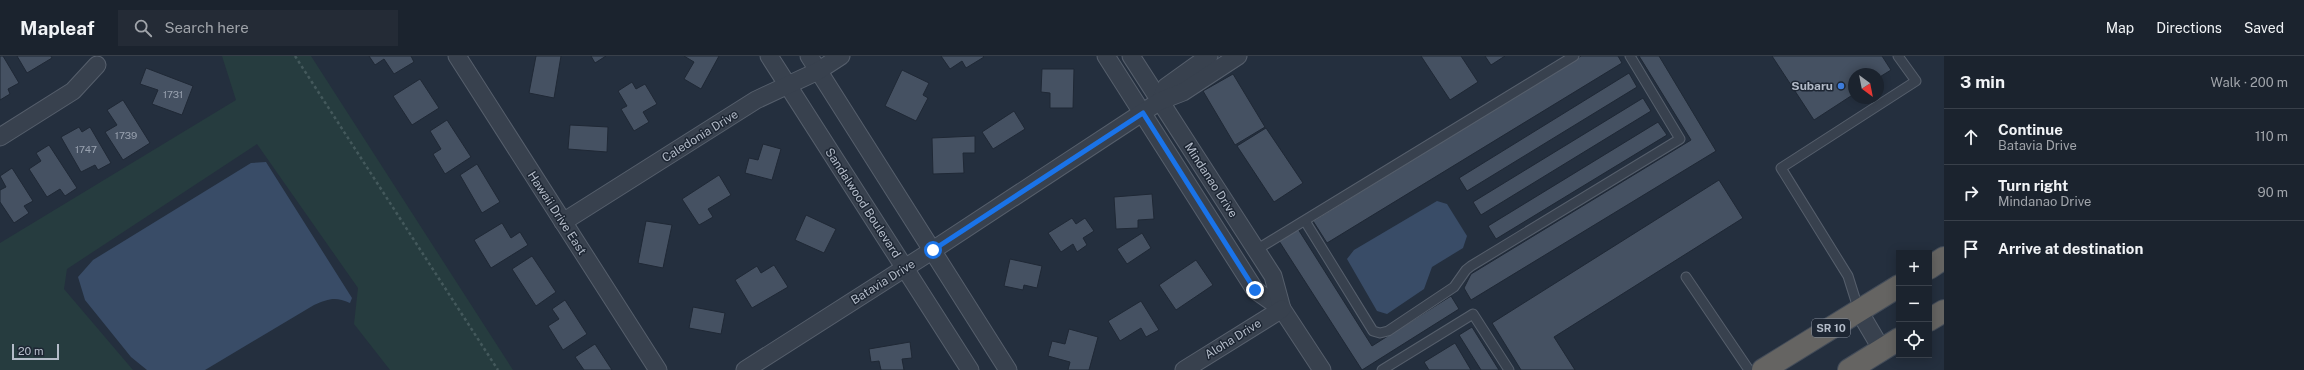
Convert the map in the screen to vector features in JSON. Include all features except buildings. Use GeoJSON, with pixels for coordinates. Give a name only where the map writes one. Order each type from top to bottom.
{"type":"FeatureCollection","features":[{"type":"Feature","properties":{"kind":"highway"},"geometry":{"type":"LineString","coordinates":[[1932,266],[1944,258]]}},
{"type":"Feature","properties":{"kind":"highway","name":"SR 10"},"geometry":{"type":"LineString","coordinates":[[1763,370],[1896,288]]}},
{"type":"Feature","properties":{"kind":"highway"},"geometry":{"type":"LineString","coordinates":[[1932,318],[1944,311]]}},
{"type":"Feature","properties":{"kind":"highway"},"geometry":{"type":"LineString","coordinates":[[1849,370],[1890,345]]}},
{"type":"Feature","properties":{"kind":"street","name":"Hawaii Drive East"},"geometry":{"type":"LineString","coordinates":[[457,56],[658,370]]}},
{"type":"Feature","properties":{"kind":"street","name":"Sandalwood Boulevard"},"geometry":{"type":"LineString","coordinates":[[769,56],[970,370]]}},
{"type":"Feature","properties":{"kind":"street"},"geometry":{"type":"LineString","coordinates":[[808,56],[933,250],[1008,370]]}},
{"type":"Feature","properties":{"kind":"street","name":"Caledonia Drive"},"geometry":{"type":"LineString","coordinates":[[562,222],[756,100],[818,70],[841,56]]}},
{"type":"Feature","properties":{"kind":"street","name":"Mindanao Drive"},"geometry":{"type":"LineString","coordinates":[[1106,56],[1255,290],[1282,309]]}},
{"type":"Feature","properties":{"kind":"street","name":"Mindanao Drive"},"geometry":{"type":"LineString","coordinates":[[1131,56],[1273,276],[1282,309],[1322,370]]}},
{"type":"Feature","properties":{"kind":"street"},"geometry":{"type":"LineString","coordinates":[[1160,101],[1166,87],[1209,56]]}},
{"type":"Feature","properties":{"kind":"street"},"geometry":{"type":"LineString","coordinates":[[1160,101],[1183,92],[1238,56]]}},
{"type":"Feature","properties":{"kind":"street"},"geometry":{"type":"LineString","coordinates":[[0,137],[73,91],[97,65]]}},
{"type":"Feature","properties":{"kind":"street","name":"Batavia Drive"},"geometry":{"type":"LineString","coordinates":[[745,370],[933,250],[1160,101]]}},
{"type":"Feature","properties":{"kind":"street","name":"Aloha Drive"},"geometry":{"type":"LineString","coordinates":[[1184,370],[1282,309]]}},
{"type":"Feature","properties":{"kind":"street"},"geometry":{"type":"LineString","coordinates":[[1859,311],[1890,345]]}},
{"type":"Feature","properties":{"kind":"lane"},"geometry":{"type":"LineString","coordinates":[[1256,250],[1574,56]]}},
{"type":"Feature","properties":{"kind":"lane"},"geometry":{"type":"LineString","coordinates":[[1305,220],[1373,331],[1380,333],[1388,331],[1456,290],[1466,270],[1471,266],[1680,139],[1630,56]]}},
{"type":"Feature","properties":{"kind":"lane"},"geometry":{"type":"LineString","coordinates":[[1859,311],[1848,276],[1780,168],[1916,81],[1898,56]]}},
{"type":"Feature","properties":{"kind":"lane"},"geometry":{"type":"LineString","coordinates":[[1686,277],[1749,370]]}},
{"type":"Feature","properties":{"kind":"lane"},"geometry":{"type":"LineString","coordinates":[[1382,370],[1473,314],[1508,370]]}},
{"type":"Feature","properties":{"kind":"path"},"geometry":{"type":"LineString","coordinates":[[295,56],[498,370]]}},
{"type":"Feature","properties":{"kind":"green space"},"geometry":{"type":"Polygon","coordinates":[[[222,56],[311,56],[513,370],[390,370],[354,324],[358,288],[257,144],[67,269],[64,289],[133,370],[0,370],[0,243],[236,100],[222,56]]]}},
{"type":"Feature","properties":{"kind":"water"},"geometry":{"type":"Polygon","coordinates":[[[266,162],[352,298],[350,303],[332,299],[314,305],[205,370],[147,370],[131,357],[85,300],[78,277],[93,260],[251,163],[266,162]]]}},
{"type":"Feature","properties":{"kind":"water"},"geometry":{"type":"Polygon","coordinates":[[[1437,201],[1447,204],[1467,236],[1463,248],[1432,267],[1424,289],[1387,314],[1377,311],[1347,259],[1354,250],[1437,201]]]}},
{"type":"Feature","properties":{"kind":"place","name":"Subaru"},"geometry":{"type":"Point","coordinates":[1841,86]}},
{"type":"Feature","properties":{"kind":"route"},"geometry":{"type":"LineString","coordinates":[[933,250],[1143,113],[1255,290]]}}]}
